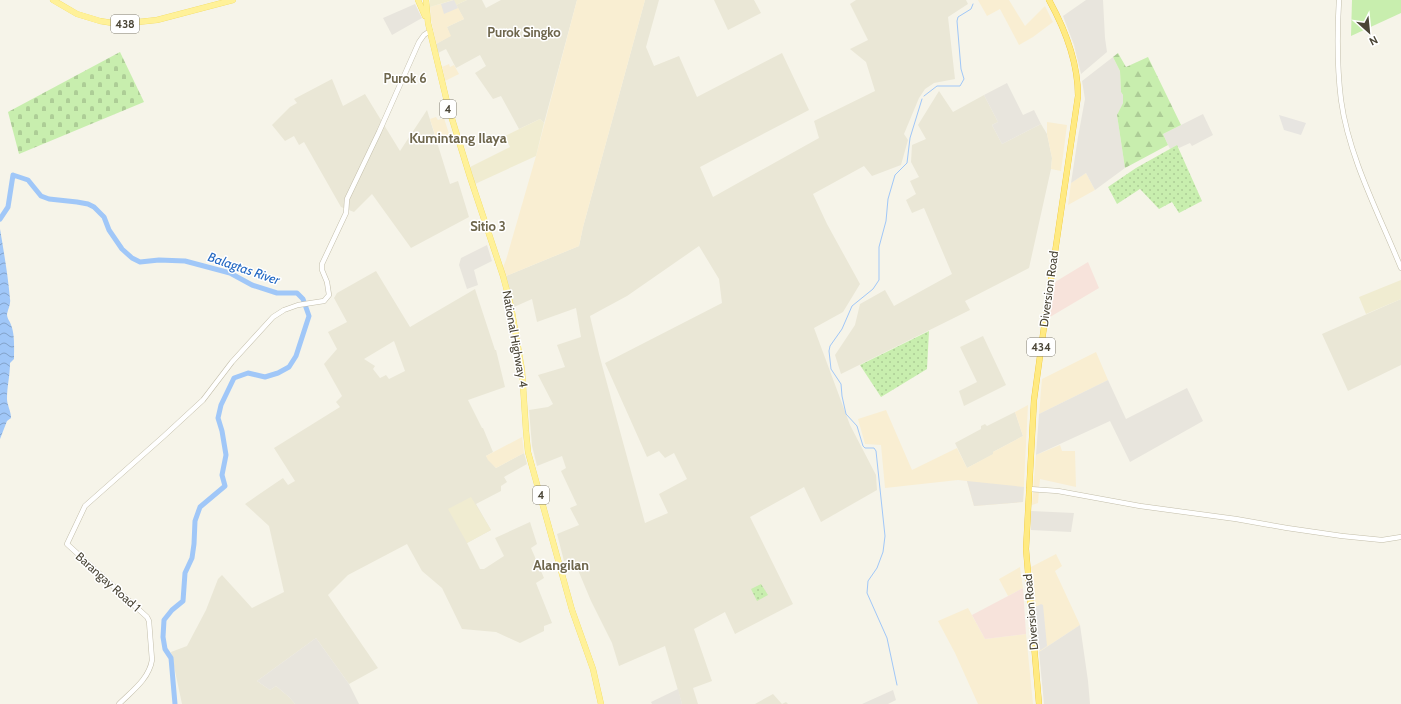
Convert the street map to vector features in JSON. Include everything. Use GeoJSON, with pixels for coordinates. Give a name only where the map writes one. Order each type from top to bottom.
{"type":"FeatureCollection","features":[{"type":"Feature","properties":{"kind":"highway","name":"Diversion Road"},"geometry":{"type":"LineString","coordinates":[[1039,704],[1026,549],[1035,385],[1078,96],[1076,74],[1065,32],[1049,0]]}},
{"type":"Feature","properties":{"kind":"main road","name":"438"},"geometry":{"type":"LineString","coordinates":[[53,0],[77,14],[104,22],[119,24],[150,21],[233,0]]}},
{"type":"Feature","properties":{"kind":"main road"},"geometry":{"type":"LineString","coordinates":[[426,2],[419,2],[428,23]]}},
{"type":"Feature","properties":{"kind":"main road","name":"National Highway 4"},"geometry":{"type":"LineString","coordinates":[[426,2],[428,23],[448,106],[505,282],[511,306],[522,370],[528,452],[572,610],[593,669],[601,704]]}},
{"type":"Feature","properties":{"kind":"street"},"geometry":{"type":"LineString","coordinates":[[1339,0],[1337,29],[1341,101],[1356,160],[1401,268]]}},
{"type":"Feature","properties":{"kind":"street","name":"Barangay Road 1"},"geometry":{"type":"LineString","coordinates":[[119,704],[141,683],[151,666],[152,660],[149,621],[147,617],[132,603],[66,544],[82,511],[89,502],[203,400],[232,362],[274,317],[284,310],[298,305],[324,301],[329,295],[327,282],[322,270],[322,264],[346,213],[347,199],[419,42],[424,35],[430,31]]}},
{"type":"Feature","properties":{"kind":"street"},"geometry":{"type":"LineString","coordinates":[[1030,489],[1058,491],[1140,506],[1358,538],[1382,540],[1401,538]]}},
{"type":"Feature","properties":{"kind":"shaded area"},"geometry":{"type":"Polygon","coordinates":[[[430,0],[453,0],[430,7],[430,0]]]}},
{"type":"Feature","properties":{"kind":"shaded area"},"geometry":{"type":"Polygon","coordinates":[[[453,0],[467,0],[456,5],[453,0]]]}},
{"type":"Feature","properties":{"kind":"shaded area"},"geometry":{"type":"Polygon","coordinates":[[[454,0],[464,19],[447,27],[451,36],[436,44],[430,7],[454,0]]]}},
{"type":"Feature","properties":{"kind":"shaded area"},"geometry":{"type":"Polygon","coordinates":[[[454,0],[458,8],[444,14],[441,4],[454,0]]]}},
{"type":"Feature","properties":{"kind":"shaded area"},"geometry":{"type":"Polygon","coordinates":[[[467,0],[482,0],[486,8],[501,0],[577,0],[544,123],[540,119],[519,129],[501,96],[493,99],[475,73],[486,66],[480,55],[456,68],[446,49],[438,53],[436,44],[450,36],[447,27],[464,19],[456,5],[467,0]]]}},
{"type":"Feature","properties":{"kind":"shaded area"},"geometry":{"type":"Polygon","coordinates":[[[577,0],[645,0],[579,246],[506,276],[503,267],[536,156],[577,0]]]}},
{"type":"Feature","properties":{"kind":"shaded area"},"geometry":{"type":"Polygon","coordinates":[[[645,0],[659,0],[646,47],[654,66],[679,56],[697,97],[782,53],[809,110],[700,167],[713,197],[819,138],[814,121],[875,91],[866,62],[850,49],[868,40],[850,4],[856,0],[966,0],[968,4],[948,17],[955,79],[934,83],[925,89],[919,98],[904,134],[908,140],[901,165],[872,176],[864,166],[813,194],[827,224],[860,284],[843,312],[814,328],[850,425],[876,475],[877,490],[821,522],[804,487],[750,517],[793,604],[735,634],[725,612],[694,629],[712,681],[693,688],[698,704],[682,704],[665,646],[619,666],[612,643],[591,601],[573,558],[564,561],[557,534],[579,525],[570,508],[577,505],[561,471],[566,468],[562,456],[537,466],[532,446],[529,410],[548,407],[553,404],[538,375],[565,367],[557,345],[581,337],[576,308],[537,322],[532,299],[514,307],[506,276],[579,246],[645,0]],[[699,246],[627,296],[590,316],[645,523],[668,513],[659,494],[687,479],[674,453],[665,458],[659,451],[647,457],[605,363],[722,303],[719,279],[699,246]]]}},
{"type":"Feature","properties":{"kind":"shaded area"},"geometry":{"type":"Polygon","coordinates":[[[714,0],[754,0],[761,13],[728,30],[714,0]]]}},
{"type":"Feature","properties":{"kind":"shaded area"},"geometry":{"type":"Polygon","coordinates":[[[978,0],[1009,0],[1025,26],[1045,6],[1053,22],[1033,37],[1019,45],[1000,9],[987,16],[978,0]]]}},
{"type":"Feature","properties":{"kind":"shaded area"},"geometry":{"type":"Polygon","coordinates":[[[1086,0],[1103,0],[1107,52],[1081,74],[1074,45],[1063,16],[1086,0]]]}},
{"type":"Feature","properties":{"kind":"shaded area"},"geometry":{"type":"Polygon","coordinates":[[[415,4],[422,18],[392,35],[383,18],[415,4]]]}},
{"type":"Feature","properties":{"kind":"shaded area"},"geometry":{"type":"Polygon","coordinates":[[[1113,57],[1120,71],[1121,92],[1123,95],[1123,103],[1117,115],[1125,168],[1095,190],[1086,173],[1071,183],[1085,99],[1082,81],[1113,57]]]}},
{"type":"Feature","properties":{"kind":"shaded area"},"geometry":{"type":"Polygon","coordinates":[[[449,64],[450,67],[454,65],[459,74],[445,81],[442,67],[449,64]]]}},
{"type":"Feature","properties":{"kind":"shaded area"},"geometry":{"type":"Polygon","coordinates":[[[332,79],[343,106],[365,94],[400,151],[427,110],[450,184],[458,181],[469,217],[411,248],[372,194],[354,212],[341,207],[304,142],[299,145],[294,136],[285,141],[272,125],[290,107],[297,103],[294,99],[332,79]]]}},
{"type":"Feature","properties":{"kind":"shaded area"},"geometry":{"type":"Polygon","coordinates":[[[1007,83],[1023,115],[1034,110],[1041,124],[1002,144],[992,125],[998,122],[984,95],[1007,83]]]}},
{"type":"Feature","properties":{"kind":"shaded area"},"geometry":{"type":"Polygon","coordinates":[[[939,91],[953,112],[984,95],[998,122],[992,125],[1002,144],[1041,124],[1047,134],[1052,158],[1051,169],[1029,268],[965,301],[970,310],[841,374],[835,355],[855,325],[860,304],[885,290],[894,306],[952,274],[924,208],[912,213],[906,200],[916,194],[910,181],[919,177],[911,162],[912,145],[926,139],[918,125],[939,91]]]}},
{"type":"Feature","properties":{"kind":"shaded area"},"geometry":{"type":"Polygon","coordinates":[[[1203,114],[1213,135],[1192,146],[1190,143],[1179,148],[1177,145],[1170,149],[1163,134],[1203,114]]]}},
{"type":"Feature","properties":{"kind":"shaded area"},"geometry":{"type":"Polygon","coordinates":[[[1279,115],[1306,123],[1301,135],[1284,130],[1279,115]]]}},
{"type":"Feature","properties":{"kind":"shaded area"},"geometry":{"type":"Polygon","coordinates":[[[436,117],[438,120],[444,118],[450,137],[437,141],[430,119],[436,117]]]}},
{"type":"Feature","properties":{"kind":"shaded area"},"geometry":{"type":"Polygon","coordinates":[[[540,119],[544,123],[536,156],[475,184],[470,167],[510,147],[505,136],[540,119]]]}},
{"type":"Feature","properties":{"kind":"shaded area"},"geometry":{"type":"Polygon","coordinates":[[[1047,122],[1067,125],[1061,171],[1051,169],[1052,158],[1047,134],[1047,122]]]}},
{"type":"Feature","properties":{"kind":"shaded area"},"geometry":{"type":"Polygon","coordinates":[[[1086,173],[1095,190],[1068,205],[1071,183],[1086,173]]]}},
{"type":"Feature","properties":{"kind":"shaded area"},"geometry":{"type":"Polygon","coordinates":[[[487,245],[492,261],[474,270],[478,285],[467,289],[459,265],[461,258],[487,245]]]}},
{"type":"Feature","properties":{"kind":"shaded area"},"geometry":{"type":"Polygon","coordinates":[[[1088,262],[1099,288],[1050,317],[1055,282],[1088,262]]]}},
{"type":"Feature","properties":{"kind":"shaded area"},"geometry":{"type":"Polygon","coordinates":[[[376,271],[410,327],[475,289],[496,350],[505,387],[468,400],[483,428],[493,452],[486,456],[496,468],[524,453],[527,464],[504,477],[507,482],[501,486],[501,491],[476,504],[491,530],[467,543],[480,569],[484,569],[504,556],[495,538],[530,522],[537,544],[531,548],[544,578],[536,583],[552,623],[544,626],[544,631],[520,643],[496,632],[462,629],[442,588],[422,571],[407,544],[348,575],[328,595],[378,668],[349,684],[316,638],[257,681],[270,690],[276,686],[295,704],[182,704],[171,652],[187,646],[206,610],[218,579],[222,575],[252,608],[284,592],[269,526],[245,504],[283,478],[288,485],[295,481],[274,448],[340,407],[336,402],[342,396],[324,364],[337,349],[328,332],[347,322],[334,298],[337,293],[376,271]],[[394,341],[364,359],[375,366],[373,369],[380,378],[386,375],[389,379],[405,371],[394,341]]]}},
{"type":"Feature","properties":{"kind":"shaded area"},"geometry":{"type":"Polygon","coordinates":[[[1401,280],[1401,299],[1366,314],[1359,297],[1401,280]]]}},
{"type":"Feature","properties":{"kind":"shaded area"},"geometry":{"type":"Polygon","coordinates":[[[1401,299],[1401,365],[1348,391],[1322,334],[1401,299]]]}},
{"type":"Feature","properties":{"kind":"shaded area"},"geometry":{"type":"Polygon","coordinates":[[[983,336],[1006,385],[964,406],[959,391],[977,382],[960,347],[983,336]]]}},
{"type":"Feature","properties":{"kind":"shaded area"},"geometry":{"type":"Polygon","coordinates":[[[1096,352],[1108,380],[1039,414],[1042,379],[1096,352]]]}},
{"type":"Feature","properties":{"kind":"shaded area"},"geometry":{"type":"Polygon","coordinates":[[[1108,380],[1126,419],[1187,388],[1203,421],[1130,462],[1110,421],[1036,455],[1039,414],[1108,380]]]}},
{"type":"Feature","properties":{"kind":"shaded area"},"geometry":{"type":"Polygon","coordinates":[[[1028,405],[1023,502],[974,506],[967,481],[958,480],[885,488],[881,445],[865,444],[858,419],[886,410],[912,470],[957,448],[967,468],[1023,436],[1015,412],[1028,405]]]}},
{"type":"Feature","properties":{"kind":"shaded area"},"geometry":{"type":"Polygon","coordinates":[[[1015,412],[1023,436],[993,452],[994,454],[967,468],[955,443],[981,429],[981,426],[985,424],[987,426],[1015,412]]]}},
{"type":"Feature","properties":{"kind":"shaded area"},"geometry":{"type":"Polygon","coordinates":[[[522,437],[524,453],[496,468],[488,460],[486,456],[522,437]]]}},
{"type":"Feature","properties":{"kind":"shaded area"},"geometry":{"type":"Polygon","coordinates":[[[1060,445],[1062,451],[1075,451],[1076,487],[1040,479],[1038,503],[1032,505],[1036,455],[1060,445]]]}},
{"type":"Feature","properties":{"kind":"shaded area"},"geometry":{"type":"Polygon","coordinates":[[[967,481],[1024,487],[1023,502],[974,506],[967,481]]]}},
{"type":"Feature","properties":{"kind":"shaded area"},"geometry":{"type":"Polygon","coordinates":[[[471,497],[491,530],[467,543],[448,509],[471,497]]]}},
{"type":"Feature","properties":{"kind":"shaded area"},"geometry":{"type":"Polygon","coordinates":[[[1031,511],[1074,513],[1071,532],[1031,530],[1031,511]]]}},
{"type":"Feature","properties":{"kind":"shaded area"},"geometry":{"type":"Polygon","coordinates":[[[1056,554],[1062,566],[1055,571],[1080,625],[1039,652],[1031,567],[1056,554]]]}},
{"type":"Feature","properties":{"kind":"shaded area"},"geometry":{"type":"Polygon","coordinates":[[[1020,567],[1023,588],[1008,596],[999,579],[1020,567]]]}},
{"type":"Feature","properties":{"kind":"shaded area"},"geometry":{"type":"Polygon","coordinates":[[[1023,588],[1026,634],[985,639],[972,615],[1023,588]]]}},
{"type":"Feature","properties":{"kind":"shaded area"},"geometry":{"type":"Polygon","coordinates":[[[1041,604],[1043,605],[1047,646],[1041,650],[1038,649],[1034,608],[1041,604]]]}},
{"type":"Feature","properties":{"kind":"shaded area"},"geometry":{"type":"Polygon","coordinates":[[[968,608],[985,639],[1026,634],[1033,704],[978,704],[955,653],[938,621],[968,608]]]}},
{"type":"Feature","properties":{"kind":"shaded area"},"geometry":{"type":"Polygon","coordinates":[[[1080,625],[1090,704],[1044,704],[1039,652],[1080,625]]]}},
{"type":"Feature","properties":{"kind":"shaded area"},"geometry":{"type":"Polygon","coordinates":[[[316,638],[349,684],[359,704],[295,704],[276,686],[270,690],[257,681],[316,638]]]}},
{"type":"Feature","properties":{"kind":"shaded area"},"geometry":{"type":"Polygon","coordinates":[[[678,689],[682,704],[652,704],[651,702],[678,689]]]}},
{"type":"Feature","properties":{"kind":"shaded area"},"geometry":{"type":"Polygon","coordinates":[[[893,690],[896,700],[888,704],[862,704],[893,690]]]}},
{"type":"Feature","properties":{"kind":"shaded area"},"geometry":{"type":"Polygon","coordinates":[[[773,694],[782,704],[755,704],[773,694]]]}},
{"type":"Feature","properties":{"kind":"green space"},"geometry":{"type":"Polygon","coordinates":[[[1352,0],[1401,0],[1401,13],[1351,36],[1352,0]]]}},
{"type":"Feature","properties":{"kind":"green space"},"geometry":{"type":"Polygon","coordinates":[[[120,52],[144,102],[19,154],[8,112],[120,52]]]}},
{"type":"Feature","properties":{"kind":"green space"},"geometry":{"type":"Polygon","coordinates":[[[1118,53],[1126,67],[1148,57],[1181,125],[1163,134],[1168,145],[1125,168],[1117,115],[1123,103],[1123,95],[1121,92],[1120,71],[1113,57],[1118,53]]]}},
{"type":"Feature","properties":{"kind":"green space"},"geometry":{"type":"Polygon","coordinates":[[[1177,145],[1202,201],[1179,213],[1172,202],[1159,209],[1140,189],[1117,204],[1108,187],[1136,168],[1177,145]]]}},
{"type":"Feature","properties":{"kind":"green space"},"geometry":{"type":"Polygon","coordinates":[[[929,331],[927,369],[881,397],[860,365],[929,331]]]}},
{"type":"Feature","properties":{"kind":"green space"},"geometry":{"type":"Polygon","coordinates":[[[761,584],[768,595],[757,601],[751,589],[761,584]]]}},
{"type":"Feature","properties":{"kind":"water"},"geometry":{"type":"Polygon","coordinates":[[[0,229],[10,301],[7,316],[14,337],[14,359],[10,363],[7,394],[11,418],[7,421],[0,439],[0,229]]]}},
{"type":"Feature","properties":{"kind":"waterway"},"geometry":{"type":"LineString","coordinates":[[924,96],[937,86],[960,86],[964,79],[961,69],[957,21],[958,17],[971,9],[973,4]]}},
{"type":"Feature","properties":{"kind":"waterway"},"geometry":{"type":"LineString","coordinates":[[897,685],[887,638],[867,593],[868,581],[877,568],[883,552],[885,536],[876,451],[874,448],[865,448],[863,446],[857,426],[846,414],[841,384],[831,369],[829,351],[830,346],[842,329],[852,306],[873,289],[879,280],[879,247],[886,221],[888,199],[895,175],[907,163],[910,138],[922,99]]}},
{"type":"Feature","properties":{"kind":"waterway","name":"Balagtas River"},"geometry":{"type":"LineString","coordinates":[[0,219],[8,207],[13,175],[28,180],[41,196],[49,199],[88,204],[94,207],[104,217],[109,230],[122,249],[132,258],[140,262],[159,260],[185,261],[230,273],[252,285],[277,293],[297,293],[303,299],[309,316],[296,356],[289,367],[278,373],[265,377],[248,373],[234,378],[221,405],[218,418],[226,455],[222,475],[225,486],[200,507],[195,521],[192,558],[185,573],[183,601],[172,610],[164,620],[163,637],[165,649],[171,658],[175,704]]}},
{"type":"Feature","properties":{"kind":"district","name":"Purok Singko"},"geometry":{"type":"Point","coordinates":[524,32]}},
{"type":"Feature","properties":{"kind":"district","name":"Purok 6"},"geometry":{"type":"Point","coordinates":[405,78]}},
{"type":"Feature","properties":{"kind":"district","name":"Kumintang Ilaya"},"geometry":{"type":"Point","coordinates":[458,138]}},
{"type":"Feature","properties":{"kind":"district","name":"Sitio 3"},"geometry":{"type":"Point","coordinates":[488,226]}},
{"type":"Feature","properties":{"kind":"district","name":"Alangilan"},"geometry":{"type":"Point","coordinates":[561,565]}}]}
